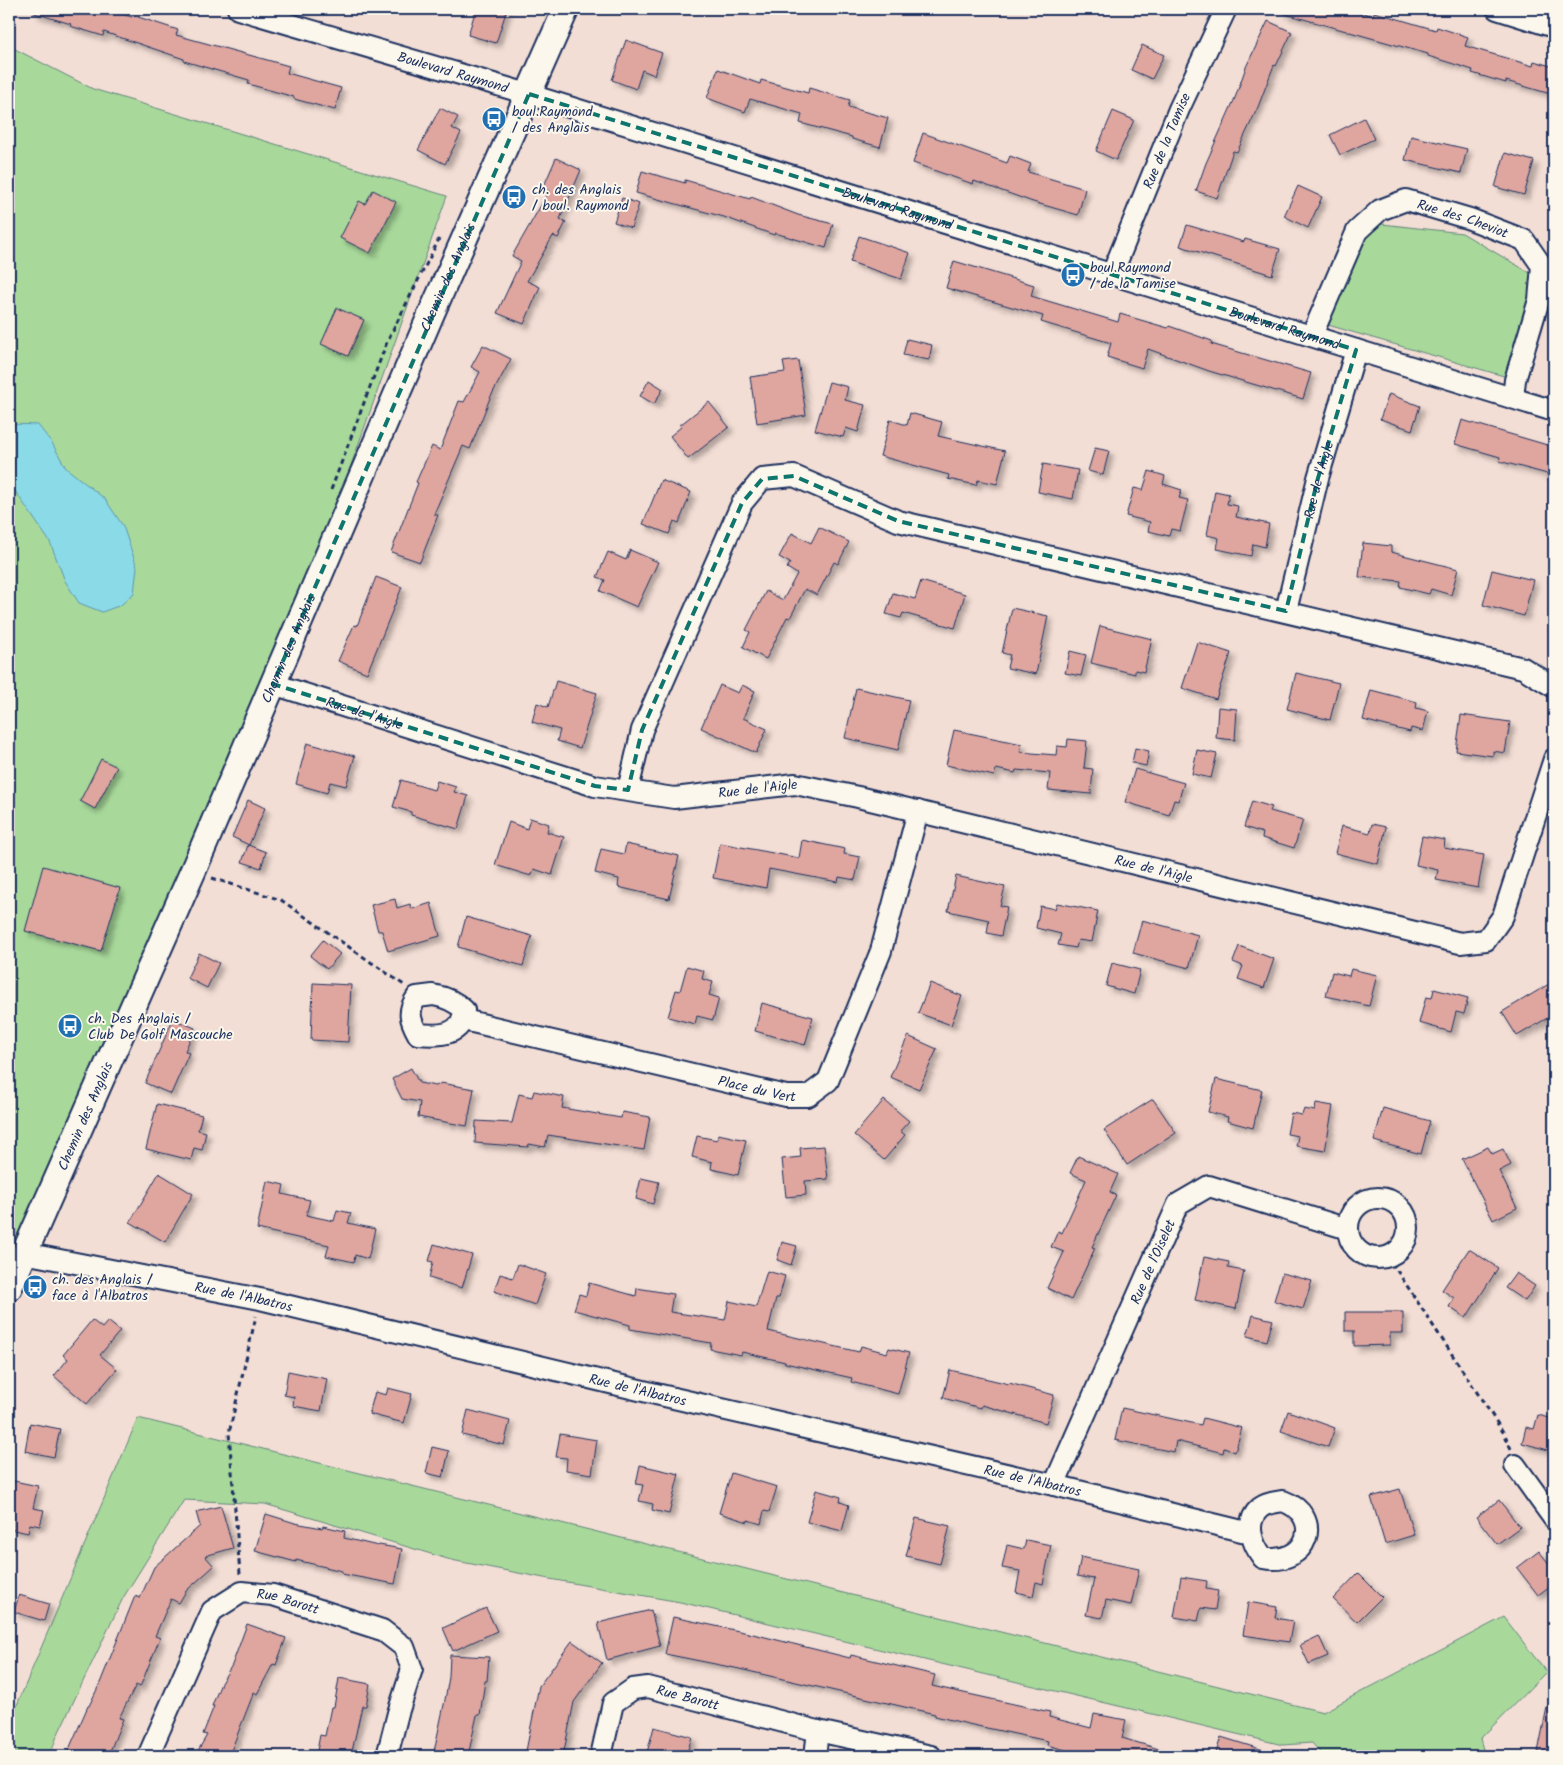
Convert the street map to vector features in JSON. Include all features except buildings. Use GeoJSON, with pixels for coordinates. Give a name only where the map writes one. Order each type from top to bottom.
{"type":"FeatureCollection","features":[{"type":"Feature","properties":{"kind":"street","name":"Boulevard Raymond"},"geometry":{"type":"LineString","coordinates":[[238,9],[529,94],[1554,410]]}},
{"type":"Feature","properties":{"kind":"street","name":"Chemin des Anglais"},"geometry":{"type":"LineString","coordinates":[[9,1288],[197,862],[435,304],[566,9]]}},
{"type":"Feature","properties":{"kind":"street","name":"Rue de la Tamise"},"geometry":{"type":"LineString","coordinates":[[1112,274],[1179,109],[1226,9]]}},
{"type":"Feature","properties":{"kind":"street"},"geometry":{"type":"LineString","coordinates":[[1497,9],[1554,27]]}},
{"type":"Feature","properties":{"kind":"street","name":"Rue des Cheviot"},"geometry":{"type":"LineString","coordinates":[[1312,335],[1357,231],[1380,210],[1406,200],[1470,219],[1524,240],[1542,266],[1539,300],[1515,380],[1513,398]]}},
{"type":"Feature","properties":{"kind":"street","name":"Rue de l'Aigle"},"geometry":{"type":"LineString","coordinates":[[1286,611],[1318,478],[1356,350]]}},
{"type":"Feature","properties":{"kind":"street"},"geometry":{"type":"LineString","coordinates":[[628,790],[642,730],[742,503],[762,479],[794,476],[898,521],[1523,668],[1554,688]]}},
{"type":"Feature","properties":{"kind":"street","name":"Rue de l'Aigle"},"geometry":{"type":"LineString","coordinates":[[273,684],[596,786],[674,798],[795,784],[918,811],[1460,943],[1486,940],[1503,916],[1554,759]]}},
{"type":"Feature","properties":{"kind":"street","name":"Place du Vert"},"geometry":{"type":"LineString","coordinates":[[464,1020],[786,1096],[808,1096],[828,1080],[881,951],[918,811]]}},
{"type":"Feature","properties":{"kind":"street","name":"Rue de l'Oiselet"},"geometry":{"type":"LineString","coordinates":[[1054,1485],[1178,1204],[1209,1186],[1348,1229]]}},
{"type":"Feature","properties":{"kind":"street"},"geometry":{"type":"LineString","coordinates":[[1378,1198],[1388,1200],[1403,1212],[1407,1220],[1406,1240],[1401,1248],[1393,1254],[1383,1258],[1373,1258],[1364,1254],[1353,1244],[1348,1229],[1354,1211],[1360,1204],[1378,1198]]}},
{"type":"Feature","properties":{"kind":"street","name":"Rue de l'Albatros"},"geometry":{"type":"LineString","coordinates":[[24,1254],[260,1299],[646,1392],[1054,1485],[1250,1533]]}},
{"type":"Feature","properties":{"kind":"street"},"geometry":{"type":"LineString","coordinates":[[1515,1465],[1554,1519]]}},
{"type":"Feature","properties":{"kind":"street","name":"Rue Barott"},"geometry":{"type":"LineString","coordinates":[[148,1756],[212,1611],[242,1592],[274,1595],[382,1630],[404,1647],[412,1668],[387,1756]]}},
{"type":"Feature","properties":{"kind":"street","name":"Rue Barott"},"geometry":{"type":"LineString","coordinates":[[600,1756],[613,1703],[633,1689],[648,1687],[818,1731],[931,1756]]}},
{"type":"Feature","properties":{"kind":"street"},"geometry":{"type":"LineString","coordinates":[[815,1756],[818,1731]]}},
{"type":"Feature","properties":{"kind":"path"},"geometry":{"type":"LineString","coordinates":[[204,875],[281,900],[410,989]]}},
{"type":"Feature","properties":{"kind":"path"},"geometry":{"type":"LineString","coordinates":[[1393,1254],[1392,1263],[1505,1434],[1514,1455],[1515,1465]]}},
{"type":"Feature","properties":{"kind":"path"},"geometry":{"type":"LineString","coordinates":[[242,1592],[229,1433],[260,1299]]}},
{"type":"Feature","properties":{"kind":"highlighted area"},"geometry":{"type":"Polygon","coordinates":[[[529,94],[1356,350],[1318,478],[1286,611],[898,521],[794,476],[762,479],[742,503],[642,730],[628,790],[595,786],[273,684],[529,94]]]}},
{"type":"Feature","properties":{"kind":"green space"},"geometry":{"type":"Polygon","coordinates":[[[9,46],[93,89],[447,196],[273,684],[9,1295],[9,46]]]}},
{"type":"Feature","properties":{"kind":"green space"},"geometry":{"type":"Polygon","coordinates":[[[1373,223],[1462,233],[1537,277],[1521,381],[1321,323],[1373,223]]]}},
{"type":"Feature","properties":{"kind":"green space"},"geometry":{"type":"Polygon","coordinates":[[[138,1418],[1323,1712],[1504,1617],[1546,1672],[1480,1739],[1485,1756],[1323,1756],[1312,1743],[1283,1745],[680,1602],[451,1560],[265,1504],[184,1500],[123,1598],[57,1736],[50,1756],[9,1756],[9,1724],[138,1418]]]}},
{"type":"Feature","properties":{"kind":"water"},"geometry":{"type":"Polygon","coordinates":[[[12,424],[38,425],[52,443],[66,468],[105,499],[123,526],[137,567],[134,593],[121,605],[102,612],[79,603],[65,581],[50,542],[9,482],[9,427],[12,424]]]}},
{"type":"Feature","properties":{"kind":"place","name":"boul.Raymond / des Anglais"},"geometry":{"type":"Point","coordinates":[494,119]}},
{"type":"Feature","properties":{"kind":"place","name":"ch. des Anglais / boul. Raymond"},"geometry":{"type":"Point","coordinates":[514,197]}},
{"type":"Feature","properties":{"kind":"place","name":"boul.Raymond / de la Tamise"},"geometry":{"type":"Point","coordinates":[1073,275]}},
{"type":"Feature","properties":{"kind":"place","name":"ch. Des Anglais / Club De Golf Mascouche"},"geometry":{"type":"Point","coordinates":[70,1026]}},
{"type":"Feature","properties":{"kind":"place","name":"ch. des Anglais / face à l'Albatros"},"geometry":{"type":"Point","coordinates":[35,1287]}}]}
